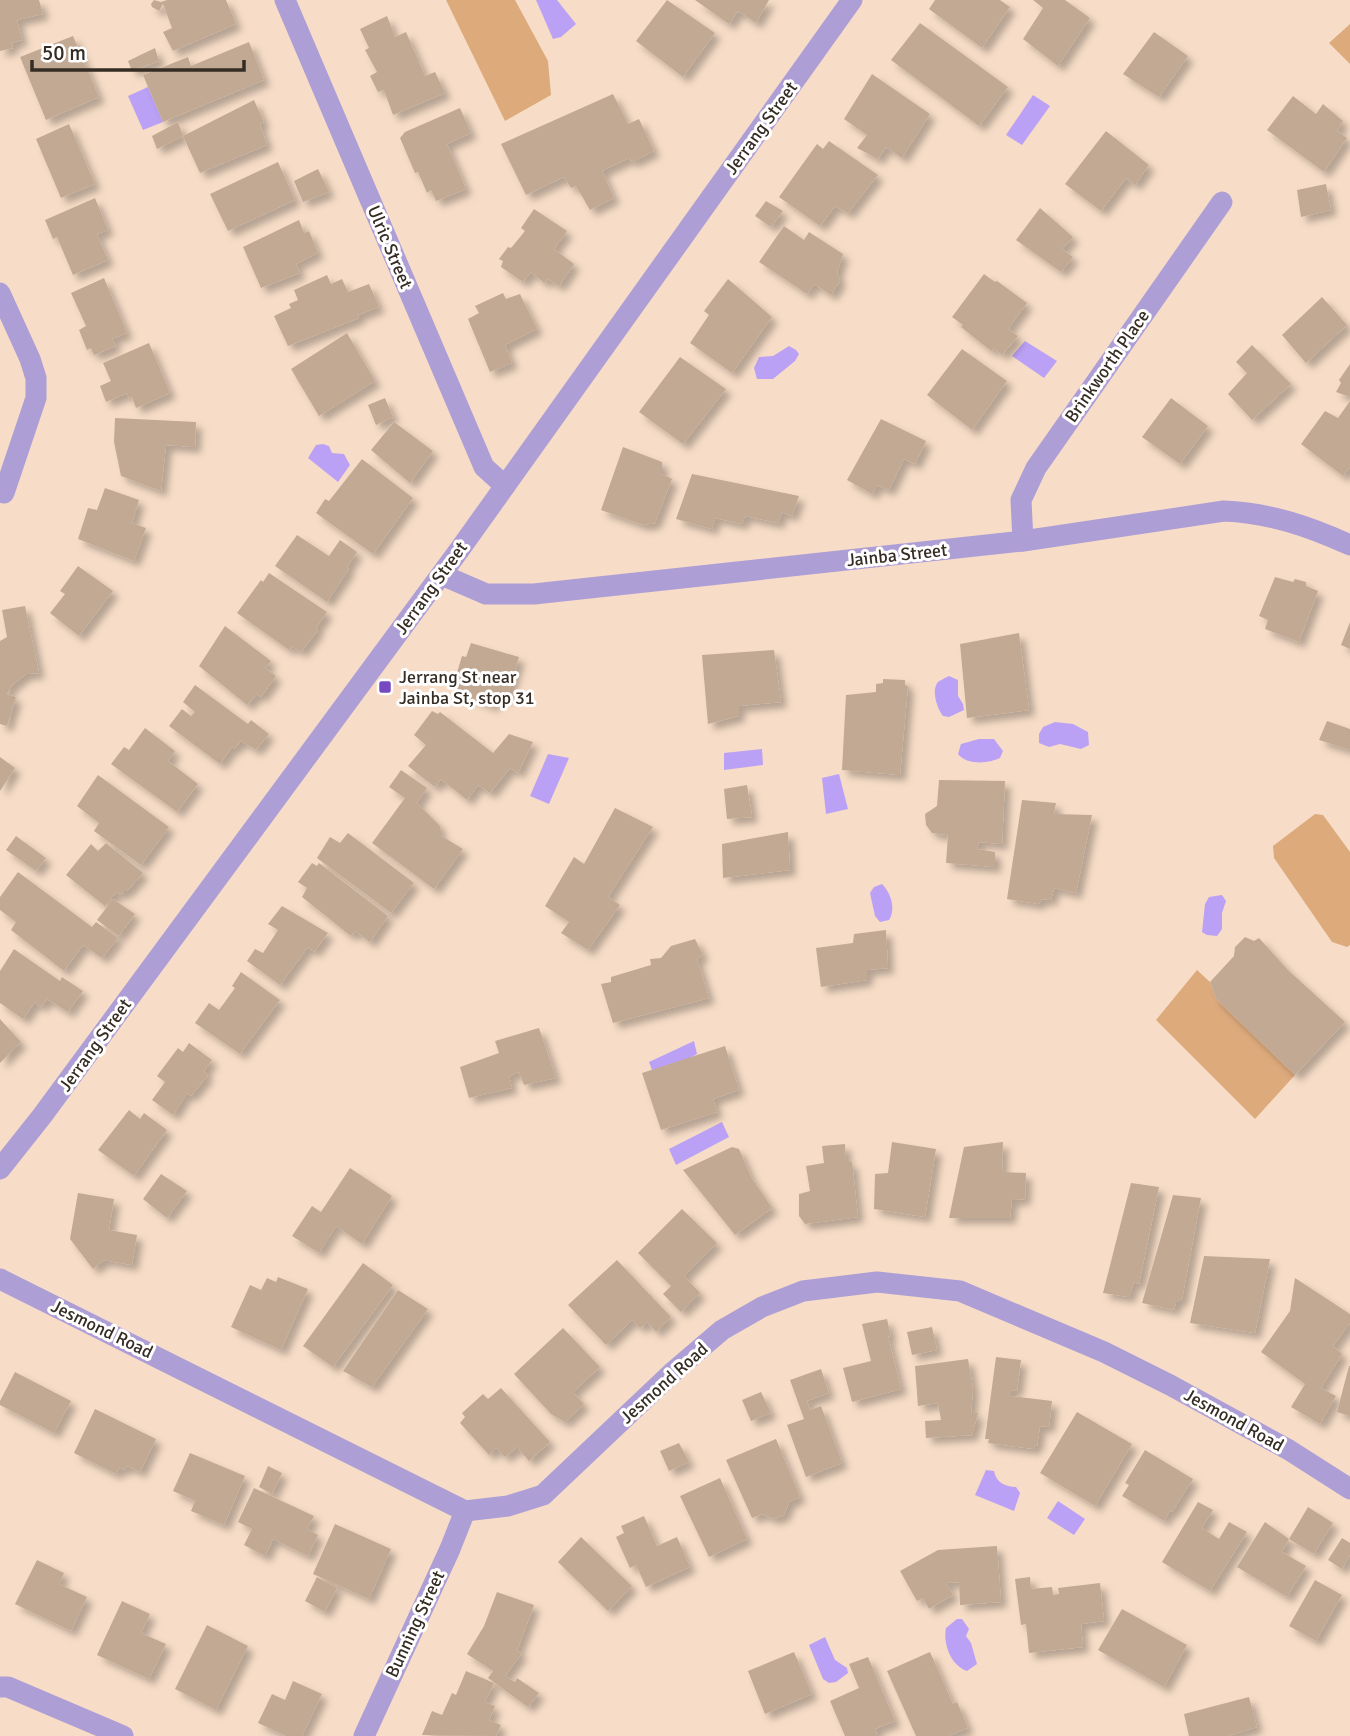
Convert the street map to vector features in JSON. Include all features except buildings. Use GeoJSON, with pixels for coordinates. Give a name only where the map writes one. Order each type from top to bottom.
{"type":"FeatureCollection","features":[{"type":"Feature","properties":{"kind":"street","name":"Ulric Street"},"geometry":{"type":"LineString","coordinates":[[285,0],[484,467],[506,486]]}},
{"type":"Feature","properties":{"kind":"street","name":"Jerrang Street"},"geometry":{"type":"LineString","coordinates":[[0,1169],[43,1116],[442,575],[852,0]]}},
{"type":"Feature","properties":{"kind":"street","name":"Brinkworth Place"},"geometry":{"type":"LineString","coordinates":[[1023,541],[1021,500],[1036,468],[1222,202]]}},
{"type":"Feature","properties":{"kind":"street"},"geometry":{"type":"LineString","coordinates":[[0,293],[36,377],[36,398],[4,493]]}},
{"type":"Feature","properties":{"kind":"street","name":"Jainba Street"},"geometry":{"type":"LineString","coordinates":[[442,575],[486,593],[534,594],[1023,541],[1224,511],[1278,517],[1350,545]]}},
{"type":"Feature","properties":{"kind":"street","name":"Jesmond Road"},"geometry":{"type":"LineString","coordinates":[[0,1279],[465,1511],[508,1506],[543,1495],[674,1371],[722,1330],[762,1307],[803,1291],[877,1282],[960,1291],[1104,1352],[1289,1450],[1350,1489]]}},
{"type":"Feature","properties":{"kind":"street","name":"Bunning Street"},"geometry":{"type":"LineString","coordinates":[[364,1736],[465,1511]]}},
{"type":"Feature","properties":{"kind":"street"},"geometry":{"type":"LineString","coordinates":[[0,1687],[123,1736]]}},
{"type":"Feature","properties":{"kind":"shaded area"},"geometry":{"type":"Polygon","coordinates":[[[446,0],[515,0],[548,61],[551,95],[505,121],[446,0]]]}},
{"type":"Feature","properties":{"kind":"shaded area"},"geometry":{"type":"Polygon","coordinates":[[[536,0],[557,0],[576,24],[561,37],[553,39],[536,0]]]}},
{"type":"Feature","properties":{"kind":"shaded area"},"geometry":{"type":"Polygon","coordinates":[[[1350,24],[1350,64],[1329,43],[1350,24]]]}},
{"type":"Feature","properties":{"kind":"shaded area"},"geometry":{"type":"Polygon","coordinates":[[[148,87],[163,122],[143,130],[128,96],[148,87]]]}},
{"type":"Feature","properties":{"kind":"shaded area"},"geometry":{"type":"Polygon","coordinates":[[[1033,95],[1050,106],[1022,145],[1006,135],[1033,95]]]}},
{"type":"Feature","properties":{"kind":"shaded area"},"geometry":{"type":"Polygon","coordinates":[[[1025,341],[1057,361],[1044,378],[1012,356],[1025,341]]]}},
{"type":"Feature","properties":{"kind":"shaded area"},"geometry":{"type":"Polygon","coordinates":[[[789,346],[799,354],[795,361],[773,379],[757,379],[754,368],[759,357],[773,356],[789,346]]]}},
{"type":"Feature","properties":{"kind":"shaded area"},"geometry":{"type":"Polygon","coordinates":[[[316,445],[329,446],[332,453],[344,454],[350,465],[338,482],[308,458],[316,445]]]}},
{"type":"Feature","properties":{"kind":"shaded area"},"geometry":{"type":"Polygon","coordinates":[[[949,676],[958,680],[958,696],[964,710],[949,717],[941,713],[935,694],[938,682],[949,676]]]}},
{"type":"Feature","properties":{"kind":"shaded area"},"geometry":{"type":"Polygon","coordinates":[[[1055,722],[1073,724],[1088,732],[1089,745],[1081,749],[1060,744],[1049,747],[1039,743],[1039,734],[1043,727],[1055,722]]]}},
{"type":"Feature","properties":{"kind":"shaded area"},"geometry":{"type":"Polygon","coordinates":[[[979,739],[994,739],[1003,751],[1000,758],[978,762],[966,760],[958,754],[961,744],[979,739]]]}},
{"type":"Feature","properties":{"kind":"shaded area"},"geometry":{"type":"Polygon","coordinates":[[[762,749],[763,765],[724,770],[724,753],[762,749]]]}},
{"type":"Feature","properties":{"kind":"shaded area"},"geometry":{"type":"Polygon","coordinates":[[[548,754],[569,758],[549,804],[530,796],[548,754]]]}},
{"type":"Feature","properties":{"kind":"shaded area"},"geometry":{"type":"Polygon","coordinates":[[[839,774],[848,809],[826,814],[822,778],[839,774]]]}},
{"type":"Feature","properties":{"kind":"shaded area"},"geometry":{"type":"Polygon","coordinates":[[[1315,814],[1323,815],[1350,852],[1350,945],[1347,947],[1332,942],[1274,858],[1273,846],[1315,814]]]}},
{"type":"Feature","properties":{"kind":"shaded area"},"geometry":{"type":"Polygon","coordinates":[[[882,884],[890,896],[892,911],[889,920],[880,922],[875,916],[870,893],[874,887],[882,884]]]}},
{"type":"Feature","properties":{"kind":"shaded area"},"geometry":{"type":"Polygon","coordinates":[[[1222,895],[1226,901],[1222,913],[1222,929],[1217,936],[1207,935],[1202,932],[1205,904],[1209,897],[1222,895]]]}},
{"type":"Feature","properties":{"kind":"shaded area"},"geometry":{"type":"Polygon","coordinates":[[[1197,970],[1210,982],[1216,999],[1295,1075],[1255,1119],[1156,1020],[1197,970]]]}},
{"type":"Feature","properties":{"kind":"shaded area"},"geometry":{"type":"Polygon","coordinates":[[[694,1041],[697,1054],[655,1078],[649,1062],[694,1041]]]}},
{"type":"Feature","properties":{"kind":"shaded area"},"geometry":{"type":"Polygon","coordinates":[[[722,1122],[729,1137],[676,1165],[669,1149],[722,1122]]]}},
{"type":"Feature","properties":{"kind":"shaded area"},"geometry":{"type":"Polygon","coordinates":[[[986,1470],[994,1471],[1002,1483],[1016,1487],[1020,1493],[1014,1511],[975,1495],[986,1470]]]}},
{"type":"Feature","properties":{"kind":"shaded area"},"geometry":{"type":"Polygon","coordinates":[[[1058,1501],[1085,1519],[1074,1535],[1047,1518],[1058,1501]]]}},
{"type":"Feature","properties":{"kind":"shaded area"},"geometry":{"type":"Polygon","coordinates":[[[957,1619],[962,1619],[969,1629],[966,1636],[977,1664],[967,1671],[956,1664],[947,1647],[946,1628],[957,1619]]]}},
{"type":"Feature","properties":{"kind":"shaded area"},"geometry":{"type":"Polygon","coordinates":[[[825,1637],[835,1660],[847,1668],[848,1673],[836,1682],[829,1683],[823,1679],[809,1645],[825,1637]]]}},
{"type":"Feature","properties":{"kind":"place","name":"Jerrang St near Jainba St, stop 31"},"geometry":{"type":"Point","coordinates":[385,687]}}]}
